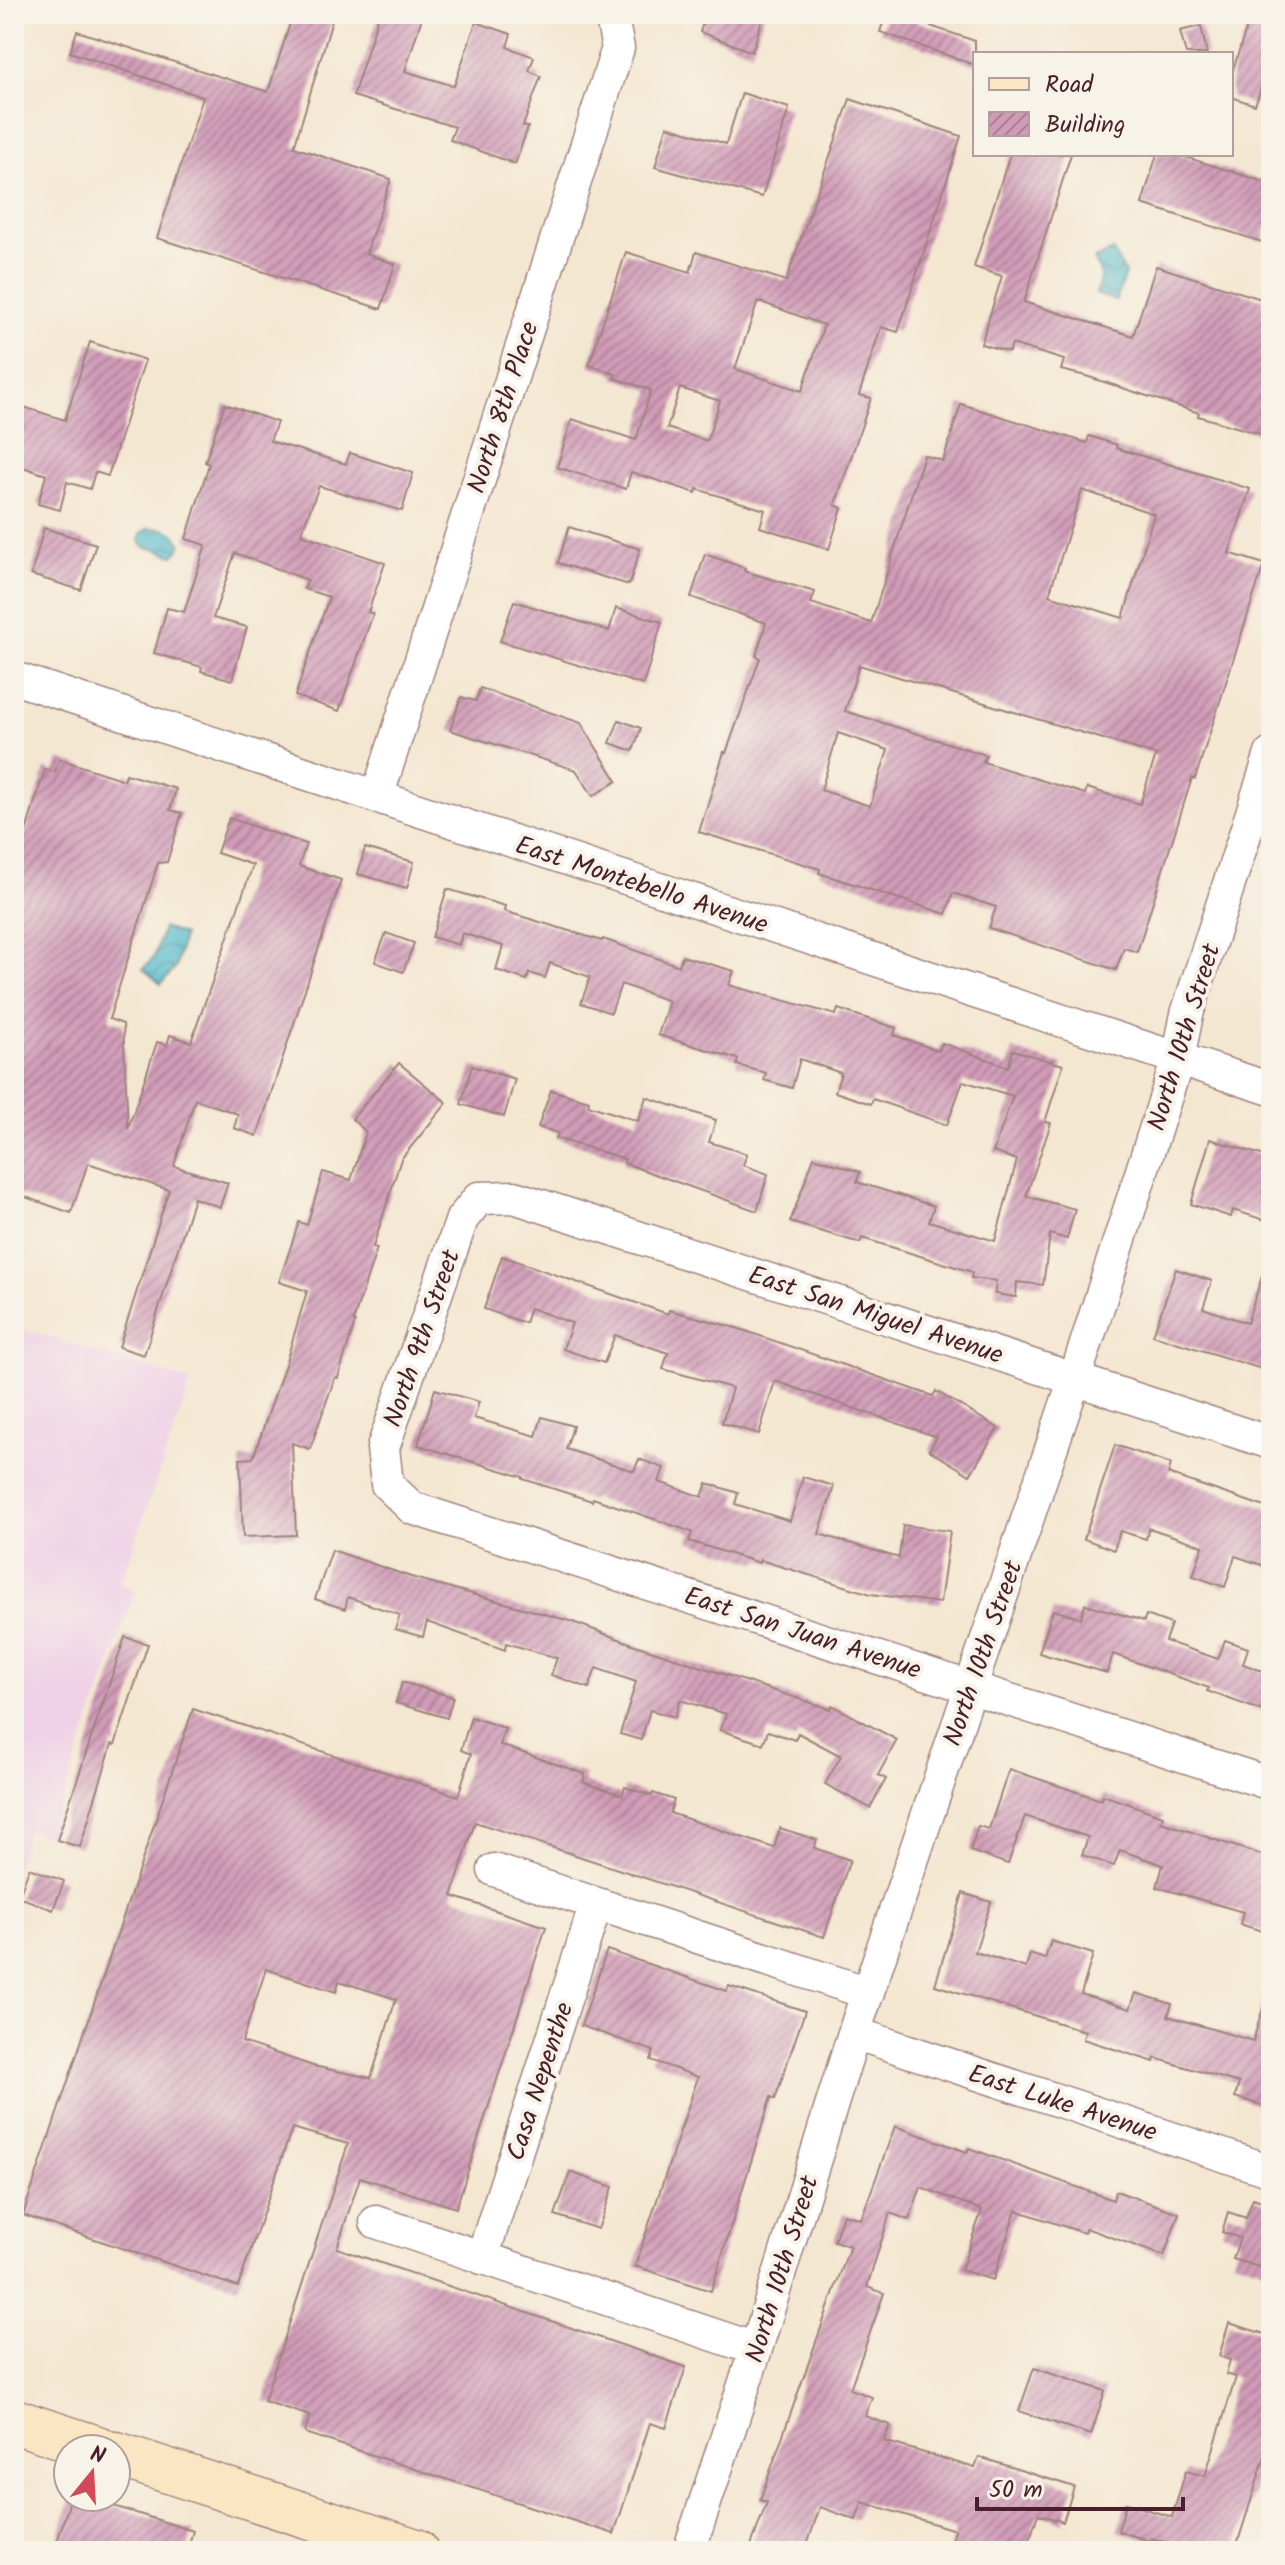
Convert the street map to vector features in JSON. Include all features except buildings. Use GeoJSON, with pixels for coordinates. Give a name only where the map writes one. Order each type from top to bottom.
{"type":"FeatureCollection","features":[{"type":"Feature","properties":{"kind":"main road"},"geometry":{"type":"LineString","coordinates":[[14,2421],[52,2433]]}},
{"type":"Feature","properties":{"kind":"main road"},"geometry":{"type":"LineString","coordinates":[[132,2459],[416,2551]]}},
{"type":"Feature","properties":{"kind":"street","name":"North 8th Place"},"geometry":{"type":"LineString","coordinates":[[377,797],[618,48],[612,15]]}},
{"type":"Feature","properties":{"kind":"street","name":"East Montebello Avenue"},"geometry":{"type":"LineString","coordinates":[[14,678],[1271,1089]]}},
{"type":"Feature","properties":{"kind":"street","name":"North 10th Street"},"geometry":{"type":"LineString","coordinates":[[689,2551],[756,2349],[854,2033],[1075,1378],[1178,1059],[1187,1014],[1271,754]]}},
{"type":"Feature","properties":{"kind":"street","name":"East San Miguel Avenue"},"geometry":{"type":"LineString","coordinates":[[479,1198],[514,1197],[1271,1443]]}},
{"type":"Feature","properties":{"kind":"street","name":"North 9th Street"},"geometry":{"type":"LineString","coordinates":[[387,1484],[383,1448],[462,1219],[479,1198]]}},
{"type":"Feature","properties":{"kind":"street","name":"East San Juan Avenue"},"geometry":{"type":"LineString","coordinates":[[387,1484],[412,1508],[1271,1784]]}},
{"type":"Feature","properties":{"kind":"street"},"geometry":{"type":"LineString","coordinates":[[494,1870],[868,1993]]}},
{"type":"Feature","properties":{"kind":"street","name":"Casa Nepenthe"},"geometry":{"type":"LineString","coordinates":[[482,2258],[596,1904]]}},
{"type":"Feature","properties":{"kind":"street","name":"East Luke Avenue"},"geometry":{"type":"LineString","coordinates":[[854,2033],[1271,2171]]}},
{"type":"Feature","properties":{"kind":"street"},"geometry":{"type":"LineString","coordinates":[[376,2222],[756,2349]]}},
{"type":"Feature","properties":{"kind":"shaded area"},"geometry":{"type":"Polygon","coordinates":[[[14,1326],[191,1382],[120,1584],[135,1590],[50,1837],[28,1829],[14,1872],[14,1326]]]}},
{"type":"Feature","properties":{"kind":"water"},"geometry":{"type":"Polygon","coordinates":[[[1113,251],[1125,273],[1116,301],[1096,294],[1101,275],[1094,259],[1113,251]]]}},
{"type":"Feature","properties":{"kind":"water"},"geometry":{"type":"Polygon","coordinates":[[[150,528],[164,529],[176,535],[181,543],[176,554],[143,546],[139,539],[142,532],[150,528]]]}},
{"type":"Feature","properties":{"kind":"water"},"geometry":{"type":"Polygon","coordinates":[[[163,928],[183,935],[176,967],[161,984],[143,969],[154,957],[163,928]]]}}]}
